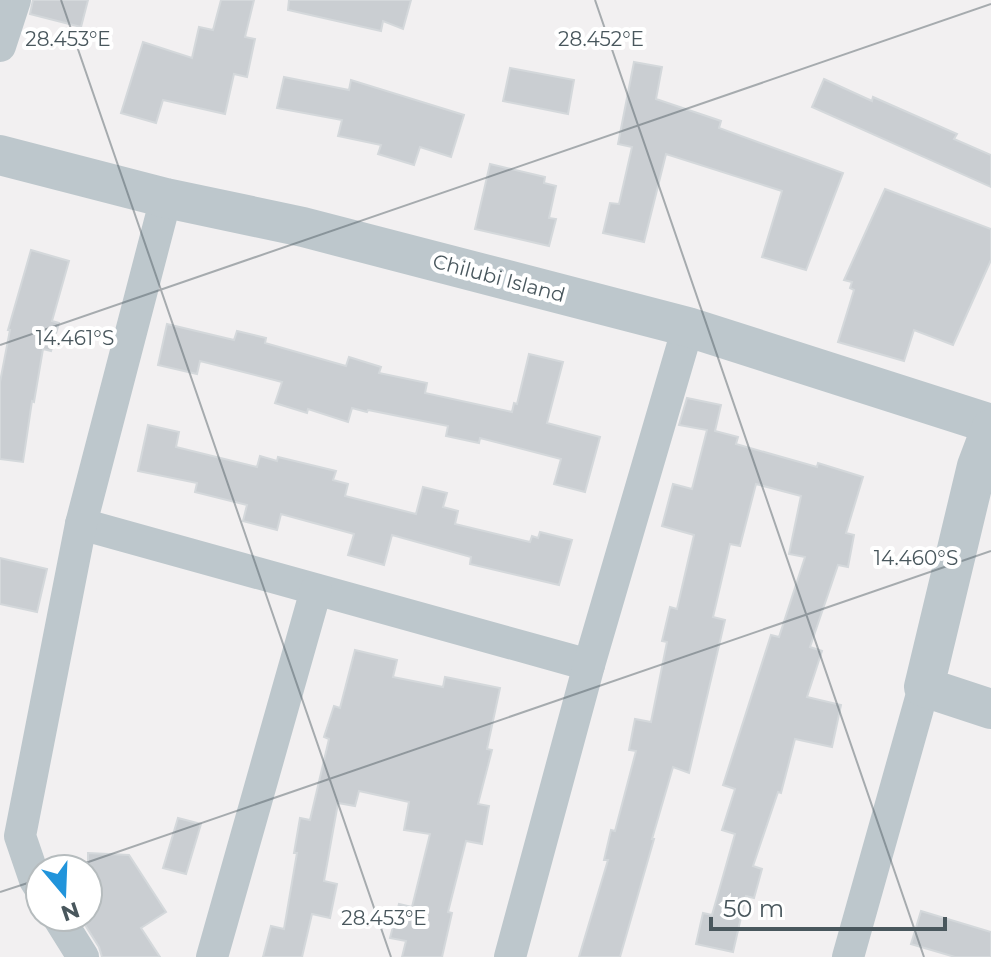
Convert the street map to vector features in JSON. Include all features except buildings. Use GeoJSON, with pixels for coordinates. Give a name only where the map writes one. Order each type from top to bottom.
{"type":"FeatureCollection","features":[{"type":"Feature","properties":{"kind":"street"},"geometry":{"type":"LineString","coordinates":[[0,46],[15,0]]}},
{"type":"Feature","properties":{"kind":"street","name":"Chilubi Island"},"geometry":{"type":"LineString","coordinates":[[0,155],[166,198],[303,227],[688,327],[991,426],[977,466],[924,687]]}},
{"type":"Feature","properties":{"kind":"street"},"geometry":{"type":"LineString","coordinates":[[26,853],[20,836],[81,524],[166,198]]}},
{"type":"Feature","properties":{"kind":"street"},"geometry":{"type":"LineString","coordinates":[[510,957],[589,665],[688,327]]}},
{"type":"Feature","properties":{"kind":"street"},"geometry":{"type":"LineString","coordinates":[[81,524],[589,665]]}},
{"type":"Feature","properties":{"kind":"street"},"geometry":{"type":"LineString","coordinates":[[212,957],[316,590]]}},
{"type":"Feature","properties":{"kind":"street"},"geometry":{"type":"LineString","coordinates":[[848,957],[924,687],[991,709]]}},
{"type":"Feature","properties":{"kind":"street"},"geometry":{"type":"LineString","coordinates":[[68,933],[83,957]]}}]}
